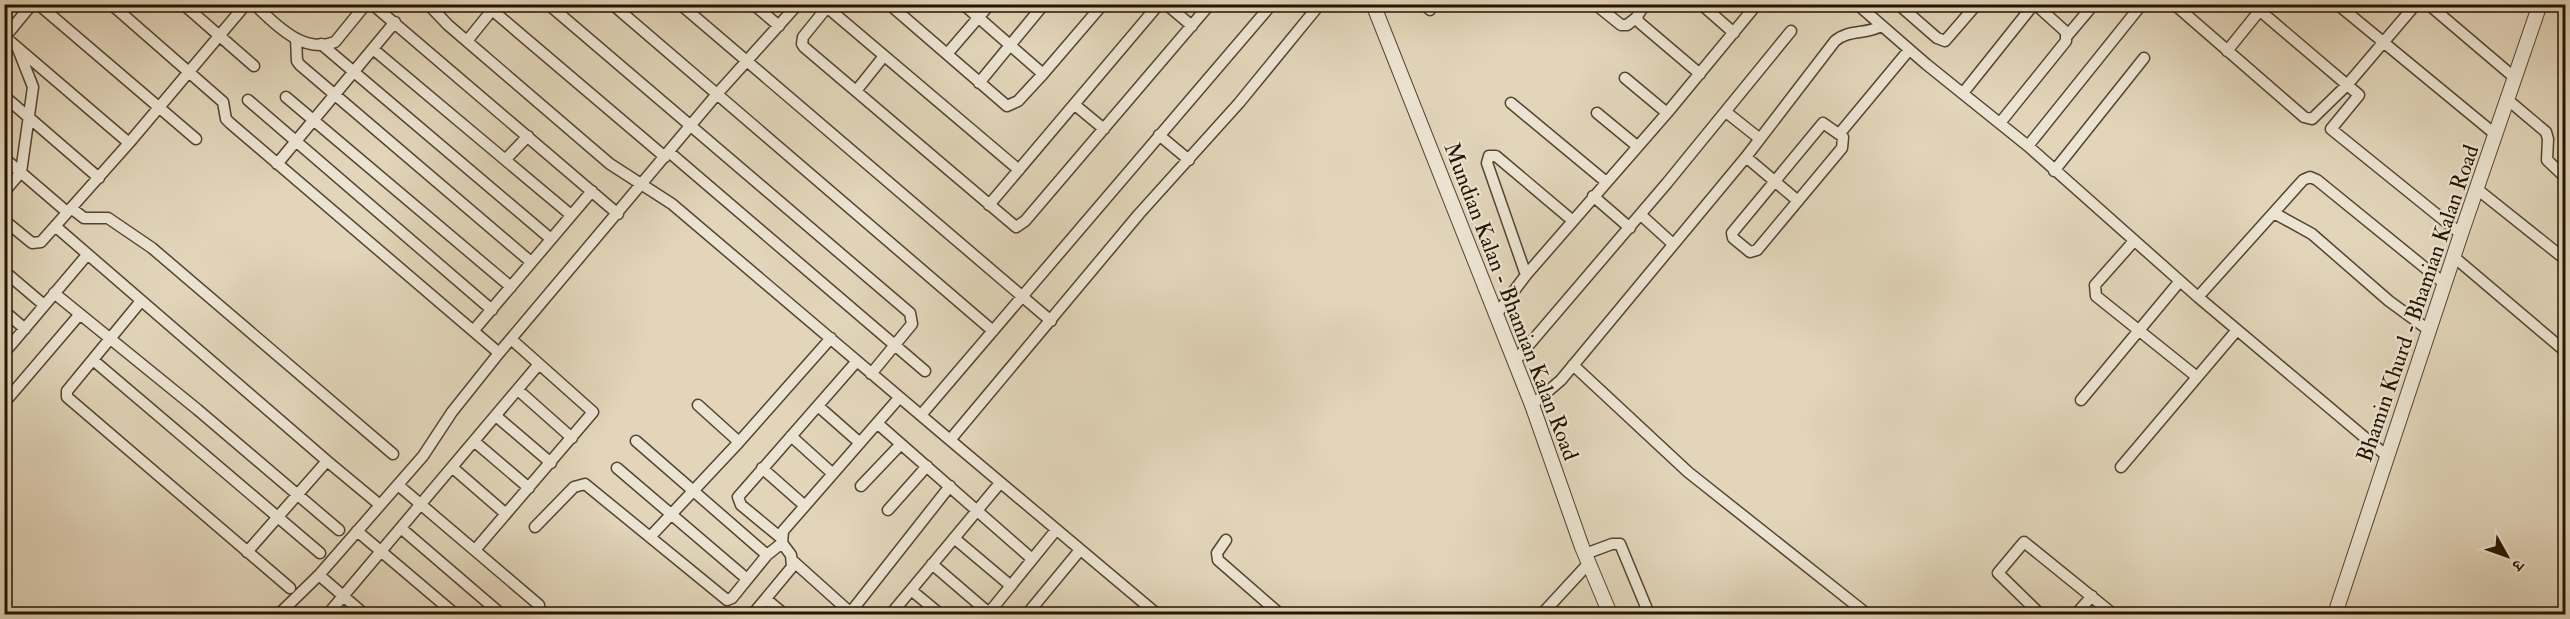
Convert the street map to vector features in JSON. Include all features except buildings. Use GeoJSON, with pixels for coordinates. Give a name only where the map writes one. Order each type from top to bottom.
{"type":"FeatureCollection","features":[{"type":"Feature","properties":{"kind":"street"},"geometry":{"type":"LineString","coordinates":[[32,4],[5,37],[129,143]]}},
{"type":"Feature","properties":{"kind":"street"},"geometry":{"type":"LineString","coordinates":[[38,4],[196,139]]}},
{"type":"Feature","properties":{"kind":"street"},"geometry":{"type":"LineString","coordinates":[[111,4],[223,102],[226,119],[230,123],[500,353]]}},
{"type":"Feature","properties":{"kind":"street"},"geometry":{"type":"LineString","coordinates":[[183,4],[254,66]]}},
{"type":"Feature","properties":{"kind":"street"},"geometry":{"type":"LineString","coordinates":[[4,220],[37,244],[160,108],[246,4]]}},
{"type":"Feature","properties":{"kind":"street"},"geometry":{"type":"LineString","coordinates":[[254,4],[282,30],[296,39],[321,44],[335,42],[366,4]]}},
{"type":"Feature","properties":{"kind":"street"},"geometry":{"type":"LineString","coordinates":[[372,4],[618,214]]}},
{"type":"Feature","properties":{"kind":"street"},"geometry":{"type":"LineString","coordinates":[[428,4],[467,41],[610,164],[672,204],[1157,615]]}},
{"type":"Feature","properties":{"kind":"street"},"geometry":{"type":"LineString","coordinates":[[548,4],[910,313],[912,324],[871,374]]}},
{"type":"Feature","properties":{"kind":"street"},"geometry":{"type":"LineString","coordinates":[[612,4],[993,330]]}},
{"type":"Feature","properties":{"kind":"street"},"geometry":{"type":"LineString","coordinates":[[680,4],[1051,321]]}},
{"type":"Feature","properties":{"kind":"street"},"geometry":{"type":"LineString","coordinates":[[753,4],[779,26]]}},
{"type":"Feature","properties":{"kind":"street"},"geometry":{"type":"LineString","coordinates":[[279,615],[319,575],[423,456],[452,412],[511,339],[618,214],[691,124],[798,4]]}},
{"type":"Feature","properties":{"kind":"street"},"geometry":{"type":"LineString","coordinates":[[889,4],[1007,106],[1013,105],[1043,74],[1103,4]]}},
{"type":"Feature","properties":{"kind":"street"},"geometry":{"type":"LineString","coordinates":[[963,4],[1043,74]]}},
{"type":"Feature","properties":{"kind":"street"},"geometry":{"type":"LineString","coordinates":[[947,54],[990,4]]}},
{"type":"Feature","properties":{"kind":"street"},"geometry":{"type":"LineString","coordinates":[[979,83],[1044,4]]}},
{"type":"Feature","properties":{"kind":"street"},"geometry":{"type":"LineString","coordinates":[[989,205],[1159,4]]}},
{"type":"Feature","properties":{"kind":"street"},"geometry":{"type":"LineString","coordinates":[[1166,4],[1192,26]]}},
{"type":"Feature","properties":{"kind":"street"},"geometry":{"type":"LineString","coordinates":[[1018,170],[831,10],[827,8],[803,37],[802,44],[856,91],[1011,225],[1020,225],[1210,4]]}},
{"type":"Feature","properties":{"kind":"street"},"geometry":{"type":"LineString","coordinates":[[921,415],[1272,4]]}},
{"type":"Feature","properties":{"kind":"street"},"geometry":{"type":"LineString","coordinates":[[950,440],[1139,214],[1239,103],[1320,4]]}},
{"type":"Feature","properties":{"kind":"street","name":"Mundian Kalan - Bhamian Kalan Road"},"geometry":{"type":"LineString","coordinates":[[1373,4],[1532,405],[1606,612]]}},
{"type":"Feature","properties":{"kind":"street"},"geometry":{"type":"LineString","coordinates":[[1595,4],[1621,25],[1628,25],[1646,4]]}},
{"type":"Feature","properties":{"kind":"street"},"geometry":{"type":"LineString","coordinates":[[1701,4],[1734,33]]}},
{"type":"Feature","properties":{"kind":"street"},"geometry":{"type":"LineString","coordinates":[[1496,315],[1526,275],[1667,113],[1757,4]]}},
{"type":"Feature","properties":{"kind":"street"},"geometry":{"type":"LineString","coordinates":[[1857,4],[1909,50],[2028,146],[2198,297],[2388,458]]}},
{"type":"Feature","properties":{"kind":"street"},"geometry":{"type":"LineString","coordinates":[[1898,4],[1937,38],[1945,41],[1977,4]]}},
{"type":"Feature","properties":{"kind":"street"},"geometry":{"type":"LineString","coordinates":[[1963,93],[2035,4],[2066,32],[2067,36]]}},
{"type":"Feature","properties":{"kind":"street"},"geometry":{"type":"LineString","coordinates":[[2000,123],[2094,4]]}},
{"type":"Feature","properties":{"kind":"street"},"geometry":{"type":"LineString","coordinates":[[2028,146],[2142,4]]}},
{"type":"Feature","properties":{"kind":"street"},"geometry":{"type":"LineString","coordinates":[[2174,4],[2304,117],[2312,119],[2347,85],[2416,4]]}},
{"type":"Feature","properties":{"kind":"street"},"geometry":{"type":"LineString","coordinates":[[2337,4],[2496,135]]}},
{"type":"Feature","properties":{"kind":"street","name":"Bhamin Khurd - Bhamian Kalan Road"},"geometry":{"type":"LineString","coordinates":[[2335,615],[2540,4]]}},
{"type":"Feature","properties":{"kind":"street"},"geometry":{"type":"LineString","coordinates":[[2434,6],[2515,78]]}},
{"type":"Feature","properties":{"kind":"street"},"geometry":{"type":"LineString","coordinates":[[467,41],[494,7],[925,370]]}},
{"type":"Feature","properties":{"kind":"street"},"geometry":{"type":"LineString","coordinates":[[2227,51],[2259,7],[2359,95],[2331,129],[2461,234]]}},
{"type":"Feature","properties":{"kind":"street"},"geometry":{"type":"LineString","coordinates":[[1636,18],[1700,74]]}},
{"type":"Feature","properties":{"kind":"street"},"geometry":{"type":"LineString","coordinates":[[277,164],[394,22]]}},
{"type":"Feature","properties":{"kind":"street"},"geometry":{"type":"LineString","coordinates":[[1532,405],[1551,390],[1573,365],[1746,157],[1835,41],[1843,34],[1873,30],[1881,26]]}},
{"type":"Feature","properties":{"kind":"street"},"geometry":{"type":"LineString","coordinates":[[1515,361],[1630,228],[1791,31]]}},
{"type":"Feature","properties":{"kind":"street"},"geometry":{"type":"LineString","coordinates":[[296,39],[297,61],[531,262]]}},
{"type":"Feature","properties":{"kind":"street"},"geometry":{"type":"LineString","coordinates":[[321,44],[551,239]]}},
{"type":"Feature","properties":{"kind":"street"},"geometry":{"type":"LineString","coordinates":[[4,192],[21,172],[33,87],[16,46]]}},
{"type":"Feature","properties":{"kind":"street"},"geometry":{"type":"LineString","coordinates":[[374,49],[571,214]]}},
{"type":"Feature","properties":{"kind":"street"},"geometry":{"type":"LineString","coordinates":[[1840,133],[1909,50]]}},
{"type":"Feature","properties":{"kind":"street"},"geometry":{"type":"LineString","coordinates":[[856,91],[884,56]]}},
{"type":"Feature","properties":{"kind":"street"},"geometry":{"type":"LineString","coordinates":[[2054,171],[2144,58]]}},
{"type":"Feature","properties":{"kind":"street"},"geometry":{"type":"LineString","coordinates":[[1625,78],[1667,113]]}},
{"type":"Feature","properties":{"kind":"street"},"geometry":{"type":"LineString","coordinates":[[4,96],[99,178]]}},
{"type":"Feature","properties":{"kind":"street"},"geometry":{"type":"LineString","coordinates":[[286,97],[511,287]]}},
{"type":"Feature","properties":{"kind":"street"},"geometry":{"type":"LineString","coordinates":[[248,100],[492,310]]}},
{"type":"Feature","properties":{"kind":"street"},"geometry":{"type":"LineString","coordinates":[[2508,100],[2546,132],[2547,160],[2565,178]]}},
{"type":"Feature","properties":{"kind":"street"},"geometry":{"type":"LineString","coordinates":[[1511,103],[1605,182]]}},
{"type":"Feature","properties":{"kind":"street"},"geometry":{"type":"LineString","coordinates":[[1075,105],[1104,129]]}},
{"type":"Feature","properties":{"kind":"street"},"geometry":{"type":"LineString","coordinates":[[1726,112],[1760,139]]}},
{"type":"Feature","properties":{"kind":"street"},"geometry":{"type":"LineString","coordinates":[[1597,113],[1637,146]]}},
{"type":"Feature","properties":{"kind":"street"},"geometry":{"type":"LineString","coordinates":[[1823,123],[1840,133],[1845,142],[1842,148],[1757,250],[1750,252],[1733,238],[1732,233],[1774,181],[1823,123]]}},
{"type":"Feature","properties":{"kind":"street"},"geometry":{"type":"LineString","coordinates":[[1159,135],[1189,160]]}},
{"type":"Feature","properties":{"kind":"street"},"geometry":{"type":"LineString","coordinates":[[506,159],[528,136]]}},
{"type":"Feature","properties":{"kind":"street"},"geometry":{"type":"LineString","coordinates":[[1526,275],[1487,163],[1490,156],[1496,156],[1573,221]]}},
{"type":"Feature","properties":{"kind":"street"},"geometry":{"type":"LineString","coordinates":[[1746,157],[1798,201]]}},
{"type":"Feature","properties":{"kind":"street"},"geometry":{"type":"LineString","coordinates":[[4,158],[69,210],[89,219],[108,218],[144,243],[393,454]]}},
{"type":"Feature","properties":{"kind":"street"},"geometry":{"type":"LineString","coordinates":[[2198,297],[2302,180],[2310,177],[2317,180],[2445,284]]}},
{"type":"Feature","properties":{"kind":"street"},"geometry":{"type":"LineString","coordinates":[[2478,189],[2565,260]]}},
{"type":"Feature","properties":{"kind":"street"},"geometry":{"type":"LineString","coordinates":[[474,330],[592,191]]}},
{"type":"Feature","properties":{"kind":"street"},"geometry":{"type":"LineString","coordinates":[[1593,196],[1630,228]]}},
{"type":"Feature","properties":{"kind":"street"},"geometry":{"type":"LineString","coordinates":[[2274,213],[2312,234],[2389,301],[2430,332]]}},
{"type":"Feature","properties":{"kind":"street"},"geometry":{"type":"LineString","coordinates":[[1641,214],[1673,244]]}},
{"type":"Feature","properties":{"kind":"street"},"geometry":{"type":"LineString","coordinates":[[55,226],[380,505]]}},
{"type":"Feature","properties":{"kind":"street"},"geometry":{"type":"LineString","coordinates":[[2133,240],[2095,285],[2096,296],[2197,377]]}},
{"type":"Feature","properties":{"kind":"street"},"geometry":{"type":"LineString","coordinates":[[4,353],[87,255]]}},
{"type":"Feature","properties":{"kind":"street"},"geometry":{"type":"LineString","coordinates":[[2454,257],[2565,352]]}},
{"type":"Feature","properties":{"kind":"street"},"geometry":{"type":"LineString","coordinates":[[4,271],[44,304]]}},
{"type":"Feature","properties":{"kind":"street"},"geometry":{"type":"LineString","coordinates":[[2081,400],[2180,281]]}},
{"type":"Feature","properties":{"kind":"street"},"geometry":{"type":"LineString","coordinates":[[54,293],[111,338],[339,530]]}},
{"type":"Feature","properties":{"kind":"street"},"geometry":{"type":"LineString","coordinates":[[141,301],[67,391],[67,397],[290,588]]}},
{"type":"Feature","properties":{"kind":"street"},"geometry":{"type":"LineString","coordinates":[[4,311],[25,329]]}},
{"type":"Feature","properties":{"kind":"street"},"geometry":{"type":"LineString","coordinates":[[4,403],[80,314]]}},
{"type":"Feature","properties":{"kind":"street"},"geometry":{"type":"LineString","coordinates":[[2121,467],[2237,330]]}},
{"type":"Feature","properties":{"kind":"street"},"geometry":{"type":"LineString","coordinates":[[650,537],[739,442],[831,338]]}},
{"type":"Feature","properties":{"kind":"street"},"geometry":{"type":"LineString","coordinates":[[475,550],[593,412],[511,339]]}},
{"type":"Feature","properties":{"kind":"street"},"geometry":{"type":"LineString","coordinates":[[93,360],[320,553]]}},
{"type":"Feature","properties":{"kind":"street"},"geometry":{"type":"LineString","coordinates":[[857,361],[740,493],[738,501],[781,540],[793,561],[851,614],[950,486]]}},
{"type":"Feature","properties":{"kind":"street"},"geometry":{"type":"LineString","coordinates":[[328,615],[539,364]]}},
{"type":"Feature","properties":{"kind":"street"},"geometry":{"type":"LineString","coordinates":[[1573,365],[1688,472],[1867,615]]}},
{"type":"Feature","properties":{"kind":"street"},"geometry":{"type":"LineString","coordinates":[[518,390],[572,438]]}},
{"type":"Feature","properties":{"kind":"street"},"geometry":{"type":"LineString","coordinates":[[535,527],[574,487],[585,484],[727,600],[732,598],[781,540],[783,531],[899,398]]}},
{"type":"Feature","properties":{"kind":"street"},"geometry":{"type":"LineString","coordinates":[[698,405],[739,442]]}},
{"type":"Feature","properties":{"kind":"street"},"geometry":{"type":"LineString","coordinates":[[818,406],[860,443]]}},
{"type":"Feature","properties":{"kind":"street"},"geometry":{"type":"LineString","coordinates":[[496,416],[550,463]]}},
{"type":"Feature","properties":{"kind":"street"},"geometry":{"type":"LineString","coordinates":[[877,423],[1032,559]]}},
{"type":"Feature","properties":{"kind":"street"},"geometry":{"type":"LineString","coordinates":[[791,436],[833,474]]}},
{"type":"Feature","properties":{"kind":"street"},"geometry":{"type":"LineString","coordinates":[[475,441],[529,488]]}},
{"type":"Feature","properties":{"kind":"street"},"geometry":{"type":"LineString","coordinates":[[636,441],[767,555]]}},
{"type":"Feature","properties":{"kind":"street"},"geometry":{"type":"LineString","coordinates":[[861,486],[901,444]]}},
{"type":"Feature","properties":{"kind":"street"},"geometry":{"type":"LineString","coordinates":[[247,552],[327,461]]}},
{"type":"Feature","properties":{"kind":"street"},"geometry":{"type":"LineString","coordinates":[[888,510],[927,466]]}},
{"type":"Feature","properties":{"kind":"street"},"geometry":{"type":"LineString","coordinates":[[453,468],[506,514]]}},
{"type":"Feature","properties":{"kind":"street"},"geometry":{"type":"LineString","coordinates":[[616,468],[747,579]]}},
{"type":"Feature","properties":{"kind":"street"},"geometry":{"type":"LineString","coordinates":[[762,468],[806,506]]}},
{"type":"Feature","properties":{"kind":"street"},"geometry":{"type":"LineString","coordinates":[[891,615],[1000,483]]}},
{"type":"Feature","properties":{"kind":"street"},"geometry":{"type":"LineString","coordinates":[[398,485],[539,605],[540,615]]}},
{"type":"Feature","properties":{"kind":"street"},"geometry":{"type":"LineString","coordinates":[[402,529],[501,615]]}},
{"type":"Feature","properties":{"kind":"street"},"geometry":{"type":"LineString","coordinates":[[932,564],[988,614],[1056,530]]}},
{"type":"Feature","properties":{"kind":"street"},"geometry":{"type":"LineString","coordinates":[[357,531],[455,615]]}},
{"type":"Feature","properties":{"kind":"street"},"geometry":{"type":"LineString","coordinates":[[954,538],[1011,586]]}},
{"type":"Feature","properties":{"kind":"street"},"geometry":{"type":"LineString","coordinates":[[1226,540],[1217,553],[1218,560],[1280,615]]}},
{"type":"Feature","properties":{"kind":"street"},"geometry":{"type":"LineString","coordinates":[[2040,615],[1998,573],[2024,542],[2113,615]]}},
{"type":"Feature","properties":{"kind":"street"},"geometry":{"type":"LineString","coordinates":[[1542,615],[1587,559],[1612,544],[1620,544],[1649,615]]}},
{"type":"Feature","properties":{"kind":"street"},"geometry":{"type":"LineString","coordinates":[[1028,613],[1080,550]]}},
{"type":"Feature","properties":{"kind":"street"},"geometry":{"type":"LineString","coordinates":[[753,615],[787,575],[793,561]]}},
{"type":"Feature","properties":{"kind":"street"},"geometry":{"type":"LineString","coordinates":[[319,575],[364,614]]}},
{"type":"Feature","properties":{"kind":"street"},"geometry":{"type":"LineString","coordinates":[[911,590],[940,615]]}},
{"type":"Feature","properties":{"kind":"street"},"geometry":{"type":"LineString","coordinates":[[2076,615],[2092,596]]}},
{"type":"Feature","properties":{"kind":"street"},"geometry":{"type":"LineString","coordinates":[[766,599],[784,615]]}}]}
